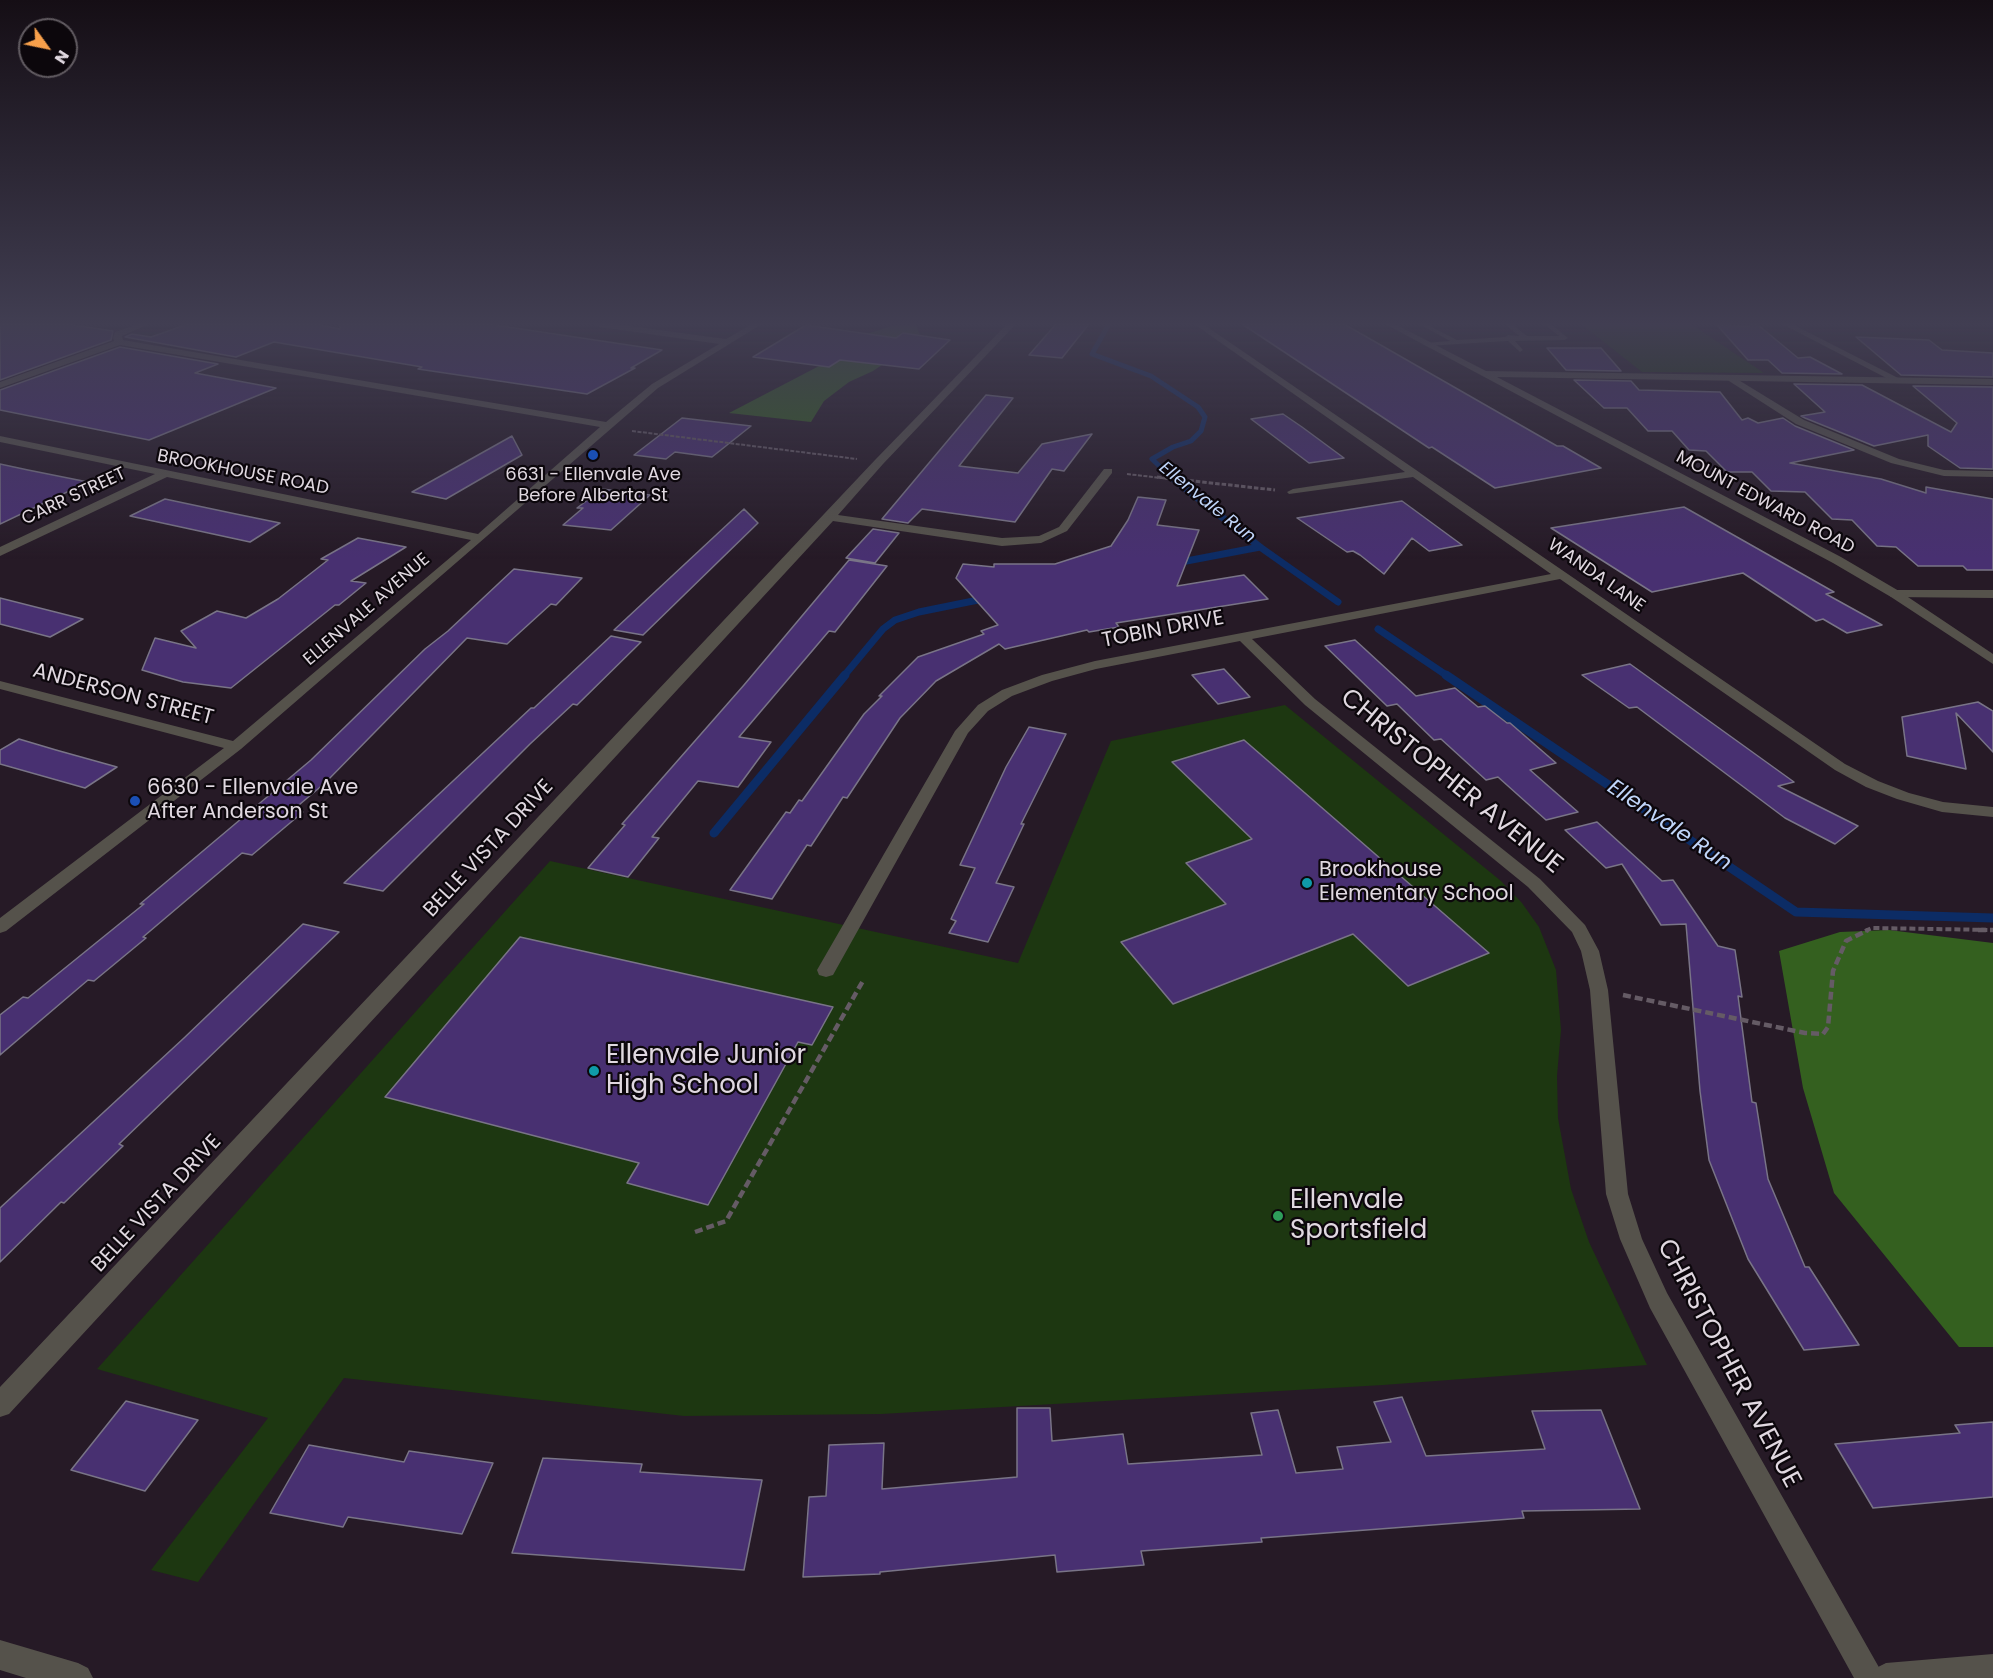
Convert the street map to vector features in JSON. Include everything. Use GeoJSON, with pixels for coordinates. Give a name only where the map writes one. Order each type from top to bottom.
{"type":"FeatureCollection","features":[{"type":"Feature","properties":{"kind":"street"},"geometry":{"type":"LineString","coordinates":[[464,402],[605,427]]}},
{"type":"Feature","properties":{"kind":"street","name":"ELLENVALE AVENUE"},"geometry":{"type":"LineString","coordinates":[[0,927],[236,746],[635,402]]}},
{"type":"Feature","properties":{"kind":"street","name":"BELLE VISTA DRIVE"},"geometry":{"type":"LineString","coordinates":[[0,1405],[937,402]]}},
{"type":"Feature","properties":{"kind":"street","name":"WANDA LANE"},"geometry":{"type":"LineString","coordinates":[[1310,402],[1840,767],[1872,784],[1903,796],[1942,807],[1993,812]]}},
{"type":"Feature","properties":{"kind":"street","name":"MOUNT EDWARD ROAD"},"geometry":{"type":"LineString","coordinates":[[1535,402],[1837,560],[1895,594],[1993,660]]}},
{"type":"Feature","properties":{"kind":"street"},"geometry":{"type":"LineString","coordinates":[[1769,402],[1800,422],[1895,461],[1944,473],[1993,474]]}},
{"type":"Feature","properties":{"kind":"street","name":"BROOKHOUSE ROAD"},"geometry":{"type":"LineString","coordinates":[[0,440],[480,538]]}},
{"type":"Feature","properties":{"kind":"street"},"geometry":{"type":"LineString","coordinates":[[830,517],[1002,542],[1041,539],[1063,529],[1108,471]]}},
{"type":"Feature","properties":{"kind":"street","name":"CARR STREET"},"geometry":{"type":"LineString","coordinates":[[0,552],[164,474]]}},
{"type":"Feature","properties":{"kind":"street"},"geometry":{"type":"LineString","coordinates":[[1293,492],[1413,474]]}},
{"type":"Feature","properties":{"kind":"street","name":"TOBIN DRIVE"},"geometry":{"type":"LineString","coordinates":[[826,970],[962,731],[982,708],[1007,693],[1095,664],[1563,575]]}},
{"type":"Feature","properties":{"kind":"street"},"geometry":{"type":"LineString","coordinates":[[1895,594],[1993,594]]}},
{"type":"Feature","properties":{"kind":"street","name":"CHRISTOPHER AVENUE"},"geometry":{"type":"LineString","coordinates":[[1243,637],[1310,702],[1534,883],[1579,929],[1590,951],[1599,990],[1616,1183],[1631,1239],[1658,1300],[1870,1678]]}},
{"type":"Feature","properties":{"kind":"street","name":"ANDERSON STREET"},"geometry":{"type":"LineString","coordinates":[[0,685],[236,746]]}},
{"type":"Feature","properties":{"kind":"street"},"geometry":{"type":"LineString","coordinates":[[0,1655],[78,1678]]}},
{"type":"Feature","properties":{"kind":"street"},"geometry":{"type":"LineString","coordinates":[[1886,1678],[1993,1669]]}},
{"type":"Feature","properties":{"kind":"path"},"geometry":{"type":"LineString","coordinates":[[605,427],[879,462]]}},
{"type":"Feature","properties":{"kind":"path"},"geometry":{"type":"LineString","coordinates":[[1108,471],[1293,492]]}},
{"type":"Feature","properties":{"kind":"path"},"geometry":{"type":"LineString","coordinates":[[1599,990],[1805,1033],[1824,1034],[1828,1027],[1833,971],[1846,941],[1872,928],[1993,930]]}},
{"type":"Feature","properties":{"kind":"path"},"geometry":{"type":"LineString","coordinates":[[695,1232],[726,1221],[864,979]]}},
{"type":"Feature","properties":{"kind":"green space"},"geometry":{"type":"Polygon","coordinates":[[[749,402],[823,402],[811,422],[729,413],[749,402]]]}},
{"type":"Feature","properties":{"kind":"green space"},"geometry":{"type":"Polygon","coordinates":[[[1285,705],[1501,881],[1522,903],[1539,927],[1556,970],[1561,1030],[1557,1076],[1558,1118],[1571,1189],[1589,1242],[1647,1365],[1383,1385],[881,1414],[684,1416],[344,1378],[198,1582],[151,1570],[268,1418],[97,1369],[550,861],[1018,963],[1111,741],[1285,705]]]}},
{"type":"Feature","properties":{"kind":"green space"},"geometry":{"type":"Polygon","coordinates":[[[1889,930],[1993,943],[1993,1347],[1959,1347],[1834,1193],[1803,1088],[1779,951],[1840,932],[1889,930]]]}},
{"type":"Feature","properties":{"kind":"building"},"geometry":{"type":"Polygon","coordinates":[[[0,402],[241,402],[149,440],[0,410],[0,402]]]}},
{"type":"Feature","properties":{"kind":"building"},"geometry":{"type":"Polygon","coordinates":[[[980,402],[1010,402],[959,466],[1018,473],[1042,444],[1092,434],[1064,471],[1052,469],[1015,522],[922,509],[908,523],[882,519],[980,402]]]}},
{"type":"Feature","properties":{"kind":"building"},"geometry":{"type":"Polygon","coordinates":[[[1360,402],[1481,402],[1601,468],[1495,488],[1432,447],[1429,448],[1360,402]]]}},
{"type":"Feature","properties":{"kind":"building"},"geometry":{"type":"Polygon","coordinates":[[[1598,402],[1728,402],[1742,420],[1748,418],[1758,423],[1783,418],[1795,426],[1854,450],[1790,463],[1881,479],[1926,493],[1926,487],[1993,499],[1993,570],[1967,570],[1963,566],[1918,566],[1896,547],[1877,546],[1852,520],[1832,519],[1805,492],[1771,491],[1752,472],[1727,472],[1706,451],[1689,450],[1672,431],[1648,431],[1627,408],[1604,408],[1598,402]]]}},
{"type":"Feature","properties":{"kind":"building"},"geometry":{"type":"Polygon","coordinates":[[[1814,402],[1895,402],[1951,432],[1957,423],[1932,402],[1993,402],[1993,469],[1960,468],[1928,446],[1928,435],[1874,446],[1801,416],[1825,412],[1814,402]]]}},
{"type":"Feature","properties":{"kind":"building"},"geometry":{"type":"Polygon","coordinates":[[[1283,414],[1344,458],[1309,463],[1251,419],[1283,414]]]}},
{"type":"Feature","properties":{"kind":"building"},"geometry":{"type":"Polygon","coordinates":[[[682,418],[751,426],[712,457],[675,452],[666,459],[634,455],[682,418]]]}},
{"type":"Feature","properties":{"kind":"building"},"geometry":{"type":"Polygon","coordinates":[[[512,436],[522,455],[446,499],[412,492],[512,436]]]}},
{"type":"Feature","properties":{"kind":"building"},"geometry":{"type":"Polygon","coordinates":[[[0,464],[28,470],[88,482],[0,524],[0,464]]]}},
{"type":"Feature","properties":{"kind":"building"},"geometry":{"type":"Polygon","coordinates":[[[602,489],[650,495],[611,530],[563,525],[583,508],[577,508],[602,489]]]}},
{"type":"Feature","properties":{"kind":"building"},"geometry":{"type":"Polygon","coordinates":[[[1138,497],[1166,500],[1157,525],[1199,530],[1177,586],[1244,575],[1268,599],[1116,623],[1119,627],[1089,632],[1087,630],[1005,649],[999,644],[936,681],[900,718],[847,798],[843,797],[811,846],[807,845],[772,899],[730,890],[786,812],[790,813],[799,800],[802,801],[864,714],[918,657],[984,634],[981,631],[998,625],[956,578],[963,564],[994,567],[994,564],[1055,564],[1111,546],[1128,520],[1138,497]]]}},
{"type":"Feature","properties":{"kind":"building"},"geometry":{"type":"Polygon","coordinates":[[[165,499],[280,523],[250,542],[130,516],[165,499]]]}},
{"type":"Feature","properties":{"kind":"building"},"geometry":{"type":"Polygon","coordinates":[[[1402,501],[1462,545],[1429,551],[1412,538],[1384,574],[1360,555],[1353,551],[1347,552],[1297,518],[1402,501]]]}},
{"type":"Feature","properties":{"kind":"building"},"geometry":{"type":"Polygon","coordinates":[[[1684,507],[1834,592],[1826,594],[1882,625],[1847,633],[1823,619],[1816,621],[1743,573],[1652,592],[1551,528],[1684,507]]]}},
{"type":"Feature","properties":{"kind":"building"},"geometry":{"type":"Polygon","coordinates":[[[744,509],[758,523],[643,635],[614,630],[744,509]]]}},
{"type":"Feature","properties":{"kind":"building"},"geometry":{"type":"Polygon","coordinates":[[[873,529],[899,533],[875,563],[846,558],[873,529]]]}},
{"type":"Feature","properties":{"kind":"building"},"geometry":{"type":"Polygon","coordinates":[[[358,538],[406,547],[351,581],[366,583],[231,688],[183,682],[142,670],[155,638],[196,648],[181,631],[217,611],[246,618],[278,599],[328,560],[321,559],[358,538]]]}},
{"type":"Feature","properties":{"kind":"building"},"geometry":{"type":"Polygon","coordinates":[[[849,560],[887,566],[835,632],[829,631],[739,737],[771,742],[738,787],[698,781],[652,837],[659,838],[628,877],[588,868],[625,825],[622,824],[744,685],[849,560]]]}},
{"type":"Feature","properties":{"kind":"building"},"geometry":{"type":"Polygon","coordinates":[[[514,569],[582,578],[556,605],[551,604],[507,644],[467,638],[325,783],[293,810],[303,812],[252,855],[242,853],[143,937],[146,938],[94,981],[88,980],[0,1055],[0,1015],[23,997],[28,998],[144,904],[140,904],[311,760],[425,649],[448,631],[514,569]]]}},
{"type":"Feature","properties":{"kind":"building"},"geometry":{"type":"Polygon","coordinates":[[[0,598],[83,619],[50,637],[0,624],[0,598]]]}},
{"type":"Feature","properties":{"kind":"building"},"geometry":{"type":"Polygon","coordinates":[[[611,636],[641,642],[577,705],[573,704],[530,744],[383,891],[344,883],[531,708],[534,708],[611,636]]]}},
{"type":"Feature","properties":{"kind":"building"},"geometry":{"type":"Polygon","coordinates":[[[1355,640],[1416,696],[1455,688],[1478,707],[1485,706],[1510,723],[1556,763],[1530,770],[1578,812],[1546,820],[1498,777],[1486,780],[1441,739],[1434,740],[1397,704],[1387,706],[1325,646],[1355,640]]]}},
{"type":"Feature","properties":{"kind":"building"},"geometry":{"type":"Polygon","coordinates":[[[1630,664],[1794,782],[1778,786],[1858,826],[1835,844],[1785,818],[1637,707],[1629,708],[1582,675],[1630,664]]]}},
{"type":"Feature","properties":{"kind":"building"},"geometry":{"type":"Polygon","coordinates":[[[1224,669],[1250,697],[1218,704],[1192,675],[1224,669]]]}},
{"type":"Feature","properties":{"kind":"building"},"geometry":{"type":"Polygon","coordinates":[[[1978,702],[1993,711],[1993,752],[1956,713],[1966,769],[1907,756],[1902,717],[1978,702]]]}},
{"type":"Feature","properties":{"kind":"building"},"geometry":{"type":"Polygon","coordinates":[[[1029,727],[1066,734],[1021,824],[1024,824],[996,883],[1014,887],[988,942],[949,933],[956,921],[951,919],[975,868],[960,865],[1006,767],[1029,727]]]}},
{"type":"Feature","properties":{"kind":"building"},"geometry":{"type":"Polygon","coordinates":[[[19,739],[117,767],[85,788],[0,764],[0,750],[19,739]]]}},
{"type":"Feature","properties":{"kind":"building","name":"Brookhouse Elementary School"},"geometry":{"type":"Polygon","coordinates":[[[1244,740],[1489,953],[1408,986],[1353,934],[1173,1004],[1121,942],[1226,904],[1186,863],[1252,839],[1172,762],[1244,740]]]}},
{"type":"Feature","properties":{"kind":"building"},"geometry":{"type":"Polygon","coordinates":[[[1597,822],[1662,881],[1673,880],[1718,946],[1735,950],[1742,997],[1738,996],[1752,1102],[1756,1103],[1768,1179],[1805,1267],[1809,1267],[1859,1345],[1804,1350],[1748,1259],[1709,1160],[1700,1091],[1686,924],[1661,925],[1622,864],[1606,868],[1565,830],[1597,822]]]}},
{"type":"Feature","properties":{"kind":"building"},"geometry":{"type":"Polygon","coordinates":[[[303,924],[339,932],[119,1144],[123,1146],[0,1262],[0,1208],[303,924]]]}},
{"type":"Feature","properties":{"kind":"building","name":"Ellenvale Junior High School"},"geometry":{"type":"Polygon","coordinates":[[[520,937],[833,1007],[812,1045],[798,1042],[708,1205],[627,1183],[639,1163],[385,1097],[520,937]]]}},
{"type":"Feature","properties":{"kind":"building"},"geometry":{"type":"Polygon","coordinates":[[[1402,1397],[1426,1456],[1545,1449],[1532,1411],[1601,1410],[1640,1509],[1522,1511],[1524,1518],[1261,1538],[1262,1542],[1141,1551],[1144,1565],[1057,1572],[1055,1555],[880,1572],[880,1574],[803,1577],[809,1497],[826,1496],[829,1445],[884,1443],[882,1489],[1017,1477],[1017,1408],[1050,1408],[1052,1441],[1123,1434],[1128,1464],[1262,1455],[1251,1413],[1278,1410],[1296,1473],[1343,1469],[1337,1447],[1391,1442],[1374,1402],[1402,1397]]]}},
{"type":"Feature","properties":{"kind":"building"},"geometry":{"type":"Polygon","coordinates":[[[126,1401],[198,1420],[145,1491],[71,1470],[126,1401]]]}},
{"type":"Feature","properties":{"kind":"building"},"geometry":{"type":"Polygon","coordinates":[[[1993,1422],[1993,1497],[1873,1508],[1835,1444],[1960,1433],[1955,1425],[1993,1422]]]}},
{"type":"Feature","properties":{"kind":"building"},"geometry":{"type":"Polygon","coordinates":[[[309,1445],[404,1462],[409,1451],[493,1463],[462,1534],[348,1517],[343,1527],[270,1513],[309,1445]]]}},
{"type":"Feature","properties":{"kind":"building"},"geometry":{"type":"Polygon","coordinates":[[[543,1458],[642,1464],[640,1472],[762,1480],[744,1570],[512,1553],[543,1458]]]}},
{"type":"Feature","properties":{"kind":"waterway","name":"Ellenvale Run"},"geometry":{"type":"LineString","coordinates":[[1173,479],[1152,459],[1173,447],[1191,441],[1201,431],[1205,417],[1198,407],[1191,402]]}},
{"type":"Feature","properties":{"kind":"waterway","name":"Ellenvale Run"},"geometry":{"type":"LineString","coordinates":[[1171,477],[1260,547]]}},
{"type":"Feature","properties":{"kind":"waterway"},"geometry":{"type":"LineString","coordinates":[[1176,563],[1260,547]]}},
{"type":"Feature","properties":{"kind":"waterway","name":"Ellenvale Run"},"geometry":{"type":"LineString","coordinates":[[1260,547],[1338,602]]}},
{"type":"Feature","properties":{"kind":"waterway"},"geometry":{"type":"LineString","coordinates":[[843,677],[883,629],[895,620],[919,612],[988,598]]}},
{"type":"Feature","properties":{"kind":"waterway","name":"Ellenvale Run"},"geometry":{"type":"LineString","coordinates":[[1378,629],[1449,677]]}},
{"type":"Feature","properties":{"kind":"waterway"},"geometry":{"type":"LineString","coordinates":[[714,833],[845,675]]}},
{"type":"Feature","properties":{"kind":"waterway","name":"Ellenvale Run"},"geometry":{"type":"LineString","coordinates":[[1446,675],[1796,912],[1993,918]]}},
{"type":"Feature","properties":{"kind":"place","name":"6631 - Ellenvale Ave Before Alberta St"},"geometry":{"type":"Point","coordinates":[593,455]}},
{"type":"Feature","properties":{"kind":"place","name":"6630 - Ellenvale Ave After Anderson St"},"geometry":{"type":"Point","coordinates":[135,801]}},
{"type":"Feature","properties":{"kind":"place","name":"Brookhouse Elementary School"},"geometry":{"type":"Point","coordinates":[1307,883]}},
{"type":"Feature","properties":{"kind":"place","name":"Ellenvale Junior High School"},"geometry":{"type":"Point","coordinates":[594,1071]}},
{"type":"Feature","properties":{"kind":"place","name":"Ellenvale Sportsfield"},"geometry":{"type":"Point","coordinates":[1278,1216]}}]}
